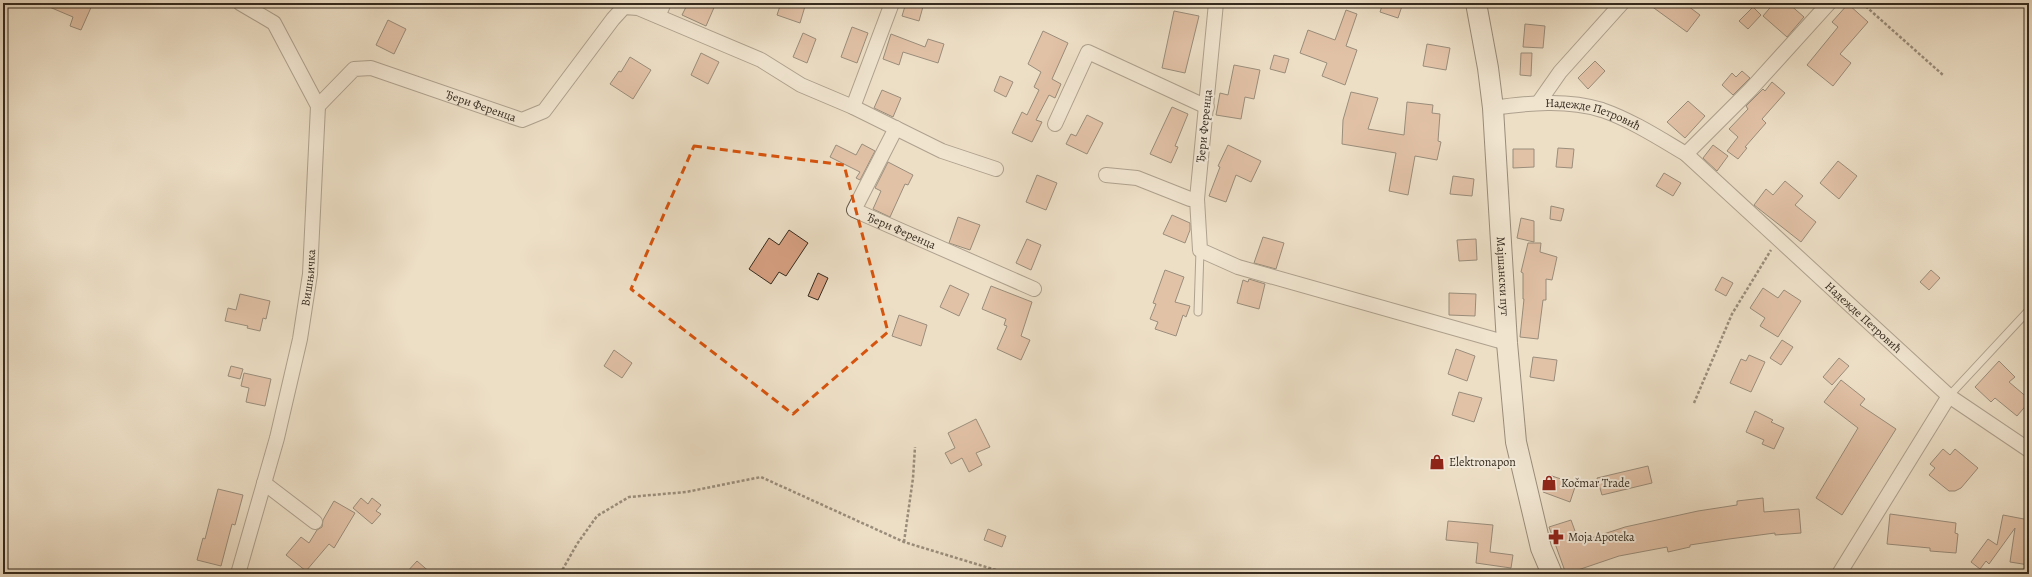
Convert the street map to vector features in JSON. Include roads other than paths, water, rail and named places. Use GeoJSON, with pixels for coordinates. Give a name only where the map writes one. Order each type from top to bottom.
{"type":"FeatureCollection","features":[{"type":"Feature","properties":{"kind":"street"},"geometry":{"type":"LineString","coordinates":[[240,3],[274,23],[318,106]]}},
{"type":"Feature","properties":{"kind":"street"},"geometry":{"type":"LineString","coordinates":[[658,16],[664,3]]}},
{"type":"Feature","properties":{"kind":"street"},"geometry":{"type":"LineString","coordinates":[[853,107],[892,3]]}},
{"type":"Feature","properties":{"kind":"street","name":"Ђери Ференца"},"geometry":{"type":"LineString","coordinates":[[1200,250],[1197,199],[1216,3]]}},
{"type":"Feature","properties":{"kind":"street","name":"Мајшански пут"},"geometry":{"type":"LineString","coordinates":[[1476,3],[1488,68],[1492,108],[1507,343],[1516,442],[1541,548],[1552,574]]}},
{"type":"Feature","properties":{"kind":"street"},"geometry":{"type":"LineString","coordinates":[[1539,102],[1560,72],[1622,3]]}},
{"type":"Feature","properties":{"kind":"street"},"geometry":{"type":"LineString","coordinates":[[1686,154],[1751,89],[1829,3]]}},
{"type":"Feature","properties":{"kind":"street","name":"Ђери Ференца"},"geometry":{"type":"LineString","coordinates":[[318,106],[354,69],[371,68],[522,120],[544,111],[613,19],[624,7],[638,8],[761,60],[801,85],[853,107],[942,151],[996,169]]}},
{"type":"Feature","properties":{"kind":"street"},"geometry":{"type":"LineString","coordinates":[[1055,124],[1088,52],[1207,108]]}},
{"type":"Feature","properties":{"kind":"street","name":"Надежде Петровић"},"geometry":{"type":"LineString","coordinates":[[1492,108],[1539,102],[1602,110],[1652,134],[1686,154],[1949,396],[2029,450]]}},
{"type":"Feature","properties":{"kind":"street","name":"Вишњичка"},"geometry":{"type":"LineString","coordinates":[[238,574],[277,438],[300,339],[310,274],[318,106]]}},
{"type":"Feature","properties":{"kind":"street","name":"Ђери Ференца"},"geometry":{"type":"LineString","coordinates":[[896,128],[854,210],[1034,289]]}},
{"type":"Feature","properties":{"kind":"street"},"geometry":{"type":"LineString","coordinates":[[1106,175],[1137,178],[1190,199],[1197,199]]}},
{"type":"Feature","properties":{"kind":"street"},"geometry":{"type":"LineString","coordinates":[[1200,250],[1238,266],[1507,343]]}},
{"type":"Feature","properties":{"kind":"street"},"geometry":{"type":"LineString","coordinates":[[1839,574],[1949,396]]}},
{"type":"Feature","properties":{"kind":"street"},"geometry":{"type":"LineString","coordinates":[[264,483],[315,522]]}},
{"type":"Feature","properties":{"kind":"street","name":"Мајшански пут"},"geometry":{"type":"LineString","coordinates":[[1541,548],[1541,574]]}},
{"type":"Feature","properties":{"kind":"lane"},"geometry":{"type":"LineString","coordinates":[[1198,312],[1200,250]]}},
{"type":"Feature","properties":{"kind":"lane"},"geometry":{"type":"LineString","coordinates":[[1949,396],[2029,310]]}},
{"type":"Feature","properties":{"kind":"place","name":"Elektronapon"},"geometry":{"type":"Point","coordinates":[1437,462]}},
{"type":"Feature","properties":{"kind":"place","name":"Kočmar Trade"},"geometry":{"type":"Point","coordinates":[1549,483]}},
{"type":"Feature","properties":{"kind":"place","name":"Moja Apoteka"},"geometry":{"type":"Point","coordinates":[1556,537]}}]}
